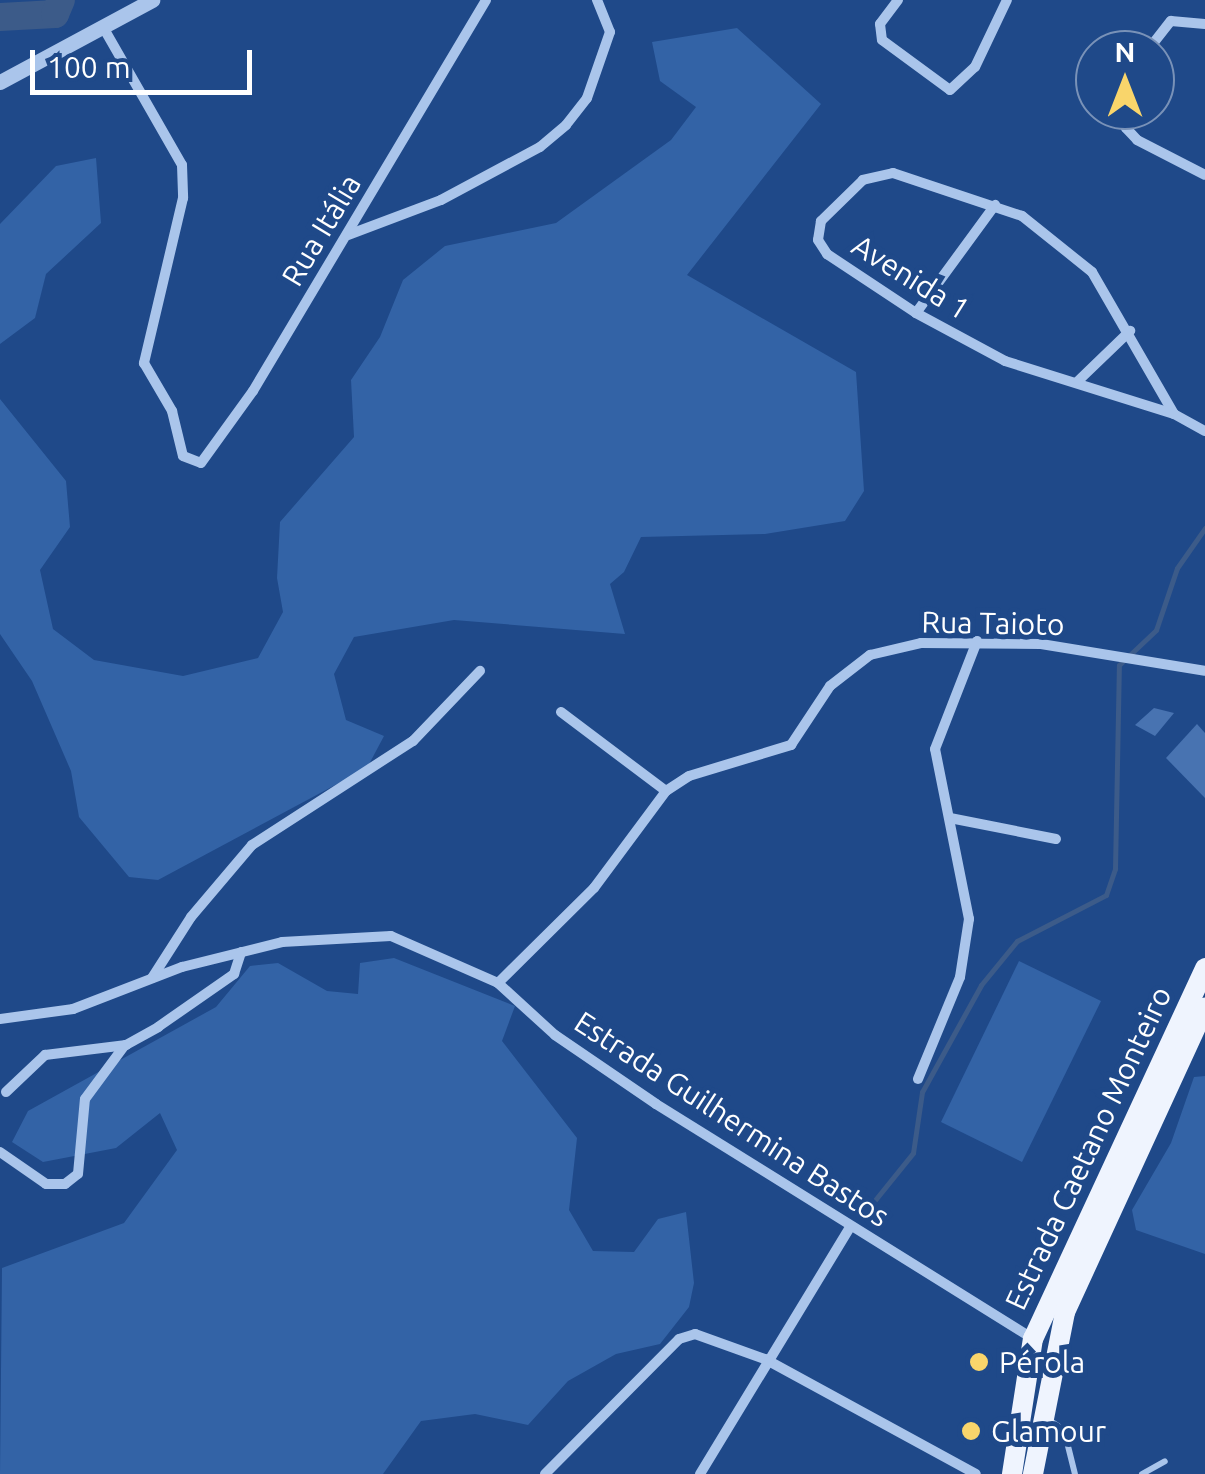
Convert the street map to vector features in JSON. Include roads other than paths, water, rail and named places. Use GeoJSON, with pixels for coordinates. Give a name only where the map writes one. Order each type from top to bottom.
{"type":"FeatureCollection","features":[{"type":"Feature","properties":{"kind":"main road","name":"Estrada Caetano Monteiro"},"geometry":{"type":"LineString","coordinates":[[1012,1474],[1033,1338],[1205,968]]}},
{"type":"Feature","properties":{"kind":"main road","name":"Estrada Caetano Monteiro"},"geometry":{"type":"LineString","coordinates":[[1033,1474],[1040,1414],[1065,1312],[1205,1008]]}},
{"type":"Feature","properties":{"kind":"street"},"geometry":{"type":"LineString","coordinates":[[0,82],[152,0]]}},
{"type":"Feature","properties":{"kind":"street","name":"Rua Itália"},"geometry":{"type":"LineString","coordinates":[[103,27],[185,179],[144,346],[144,362],[172,411],[184,456],[201,463],[211,457],[348,236],[486,0]]}},
{"type":"Feature","properties":{"kind":"street"},"geometry":{"type":"LineString","coordinates":[[348,236],[441,200],[540,147],[566,125],[586,98],[610,32],[596,0]]}},
{"type":"Feature","properties":{"kind":"street"},"geometry":{"type":"LineString","coordinates":[[898,0],[880,24],[882,40],[950,90],[965,82],[1007,0]]}},
{"type":"Feature","properties":{"kind":"street"},"geometry":{"type":"LineString","coordinates":[[1164,30],[1171,21],[1205,24]]}},
{"type":"Feature","properties":{"kind":"street"},"geometry":{"type":"LineString","coordinates":[[1128,130],[1137,140],[1205,175]]}},
{"type":"Feature","properties":{"kind":"street","name":"Avenida 1"},"geometry":{"type":"LineString","coordinates":[[1174,414],[1130,331],[1068,248],[995,205],[911,176],[878,174],[821,221],[818,240],[828,254],[916,313],[1006,361],[1174,414],[1205,431]]}},
{"type":"Feature","properties":{"kind":"street"},"geometry":{"type":"LineString","coordinates":[[916,313],[995,205]]}},
{"type":"Feature","properties":{"kind":"street"},"geometry":{"type":"LineString","coordinates":[[1077,382],[1130,331]]}},
{"type":"Feature","properties":{"kind":"street"},"geometry":{"type":"LineString","coordinates":[[918,1079],[960,977],[969,919],[934,750],[977,641]]}},
{"type":"Feature","properties":{"kind":"street","name":"Rua Taioto"},"geometry":{"type":"LineString","coordinates":[[498,982],[594,888],[666,792],[690,776],[791,744],[830,686],[870,655],[921,643],[977,641],[1120,656],[1205,671]]}},
{"type":"Feature","properties":{"kind":"street"},"geometry":{"type":"LineString","coordinates":[[151,978],[252,845],[413,741],[480,671]]}},
{"type":"Feature","properties":{"kind":"street"},"geometry":{"type":"LineString","coordinates":[[561,712],[666,792]]}},
{"type":"Feature","properties":{"kind":"street"},"geometry":{"type":"LineString","coordinates":[[950,818],[1056,839]]}},
{"type":"Feature","properties":{"kind":"street","name":"Estrada Guilhermina Bastos"},"geometry":{"type":"LineString","coordinates":[[1,1017],[72,1010],[151,978],[282,942],[390,936],[498,982],[598,1065],[1033,1338]]}},
{"type":"Feature","properties":{"kind":"street"},"geometry":{"type":"LineString","coordinates":[[0,1152],[46,1184],[64,1184],[78,1174],[85,1099],[126,1044],[234,974],[241,952]]}},
{"type":"Feature","properties":{"kind":"street"},"geometry":{"type":"LineString","coordinates":[[6,1092],[45,1055],[126,1044]]}},
{"type":"Feature","properties":{"kind":"street"},"geometry":{"type":"LineString","coordinates":[[700,1474],[765,1359],[851,1226]]}},
{"type":"Feature","properties":{"kind":"street"},"geometry":{"type":"LineString","coordinates":[[545,1474],[680,1339],[706,1334],[765,1359],[976,1474]]}},
{"type":"Feature","properties":{"kind":"lane"},"geometry":{"type":"LineString","coordinates":[[1040,1414],[1064,1430],[1075,1474]]}},
{"type":"Feature","properties":{"kind":"lane"},"geometry":{"type":"LineString","coordinates":[[1142,1474],[1166,1461]]}},
{"type":"Feature","properties":{"kind":"waterway"},"geometry":{"type":"LineString","coordinates":[[0,17],[55,14],[61,0]]}},
{"type":"Feature","properties":{"kind":"waterway"},"geometry":{"type":"LineString","coordinates":[[871,1205],[913,1153],[922,1092],[981,985],[1017,941],[1106,895],[1115,869],[1119,665],[1156,630],[1177,568],[1205,528]]}},
{"type":"Feature","properties":{"kind":"place","name":"Pérola"},"geometry":{"type":"Point","coordinates":[979,1362]}},
{"type":"Feature","properties":{"kind":"place","name":"Glamour"},"geometry":{"type":"Point","coordinates":[971,1431]}}]}
